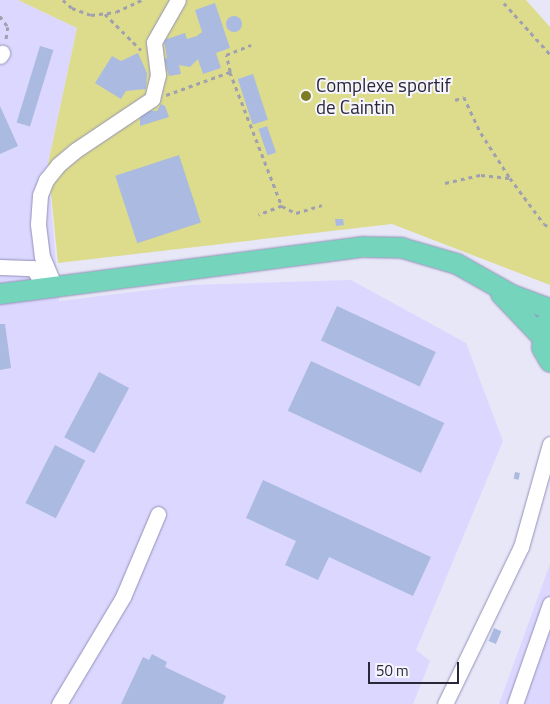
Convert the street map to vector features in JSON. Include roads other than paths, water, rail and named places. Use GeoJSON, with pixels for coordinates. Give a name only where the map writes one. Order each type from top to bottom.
{"type":"FeatureCollection","features":[{"type":"Feature","properties":{"kind":"main road"},"geometry":{"type":"LineString","coordinates":[[0,294],[363,246],[402,248],[457,264],[512,295],[550,309]]}},
{"type":"Feature","properties":{"kind":"main road"},"geometry":{"type":"LineString","coordinates":[[489,282],[541,336]]}},
{"type":"Feature","properties":{"kind":"main road"},"geometry":{"type":"LineString","coordinates":[[550,316],[541,336],[542,348],[550,362]]}},
{"type":"Feature","properties":{"kind":"street"},"geometry":{"type":"LineString","coordinates":[[50,288],[42,257],[38,224],[40,195],[46,180],[58,165],[76,150],[152,99],[158,74],[154,42],[178,0]]}},
{"type":"Feature","properties":{"kind":"street"},"geometry":{"type":"LineString","coordinates":[[0,267],[32,268],[50,288]]}},
{"type":"Feature","properties":{"kind":"street"},"geometry":{"type":"LineString","coordinates":[[444,704],[521,547],[550,444]]}},
{"type":"Feature","properties":{"kind":"street"},"geometry":{"type":"LineString","coordinates":[[60,704],[123,598],[158,514]]}},
{"type":"Feature","properties":{"kind":"street"},"geometry":{"type":"LineString","coordinates":[[515,704],[550,604]]}},
{"type":"Feature","properties":{"kind":"place","name":"Complexe sportif de Caintin"},"geometry":{"type":"Point","coordinates":[306,96]}}]}
